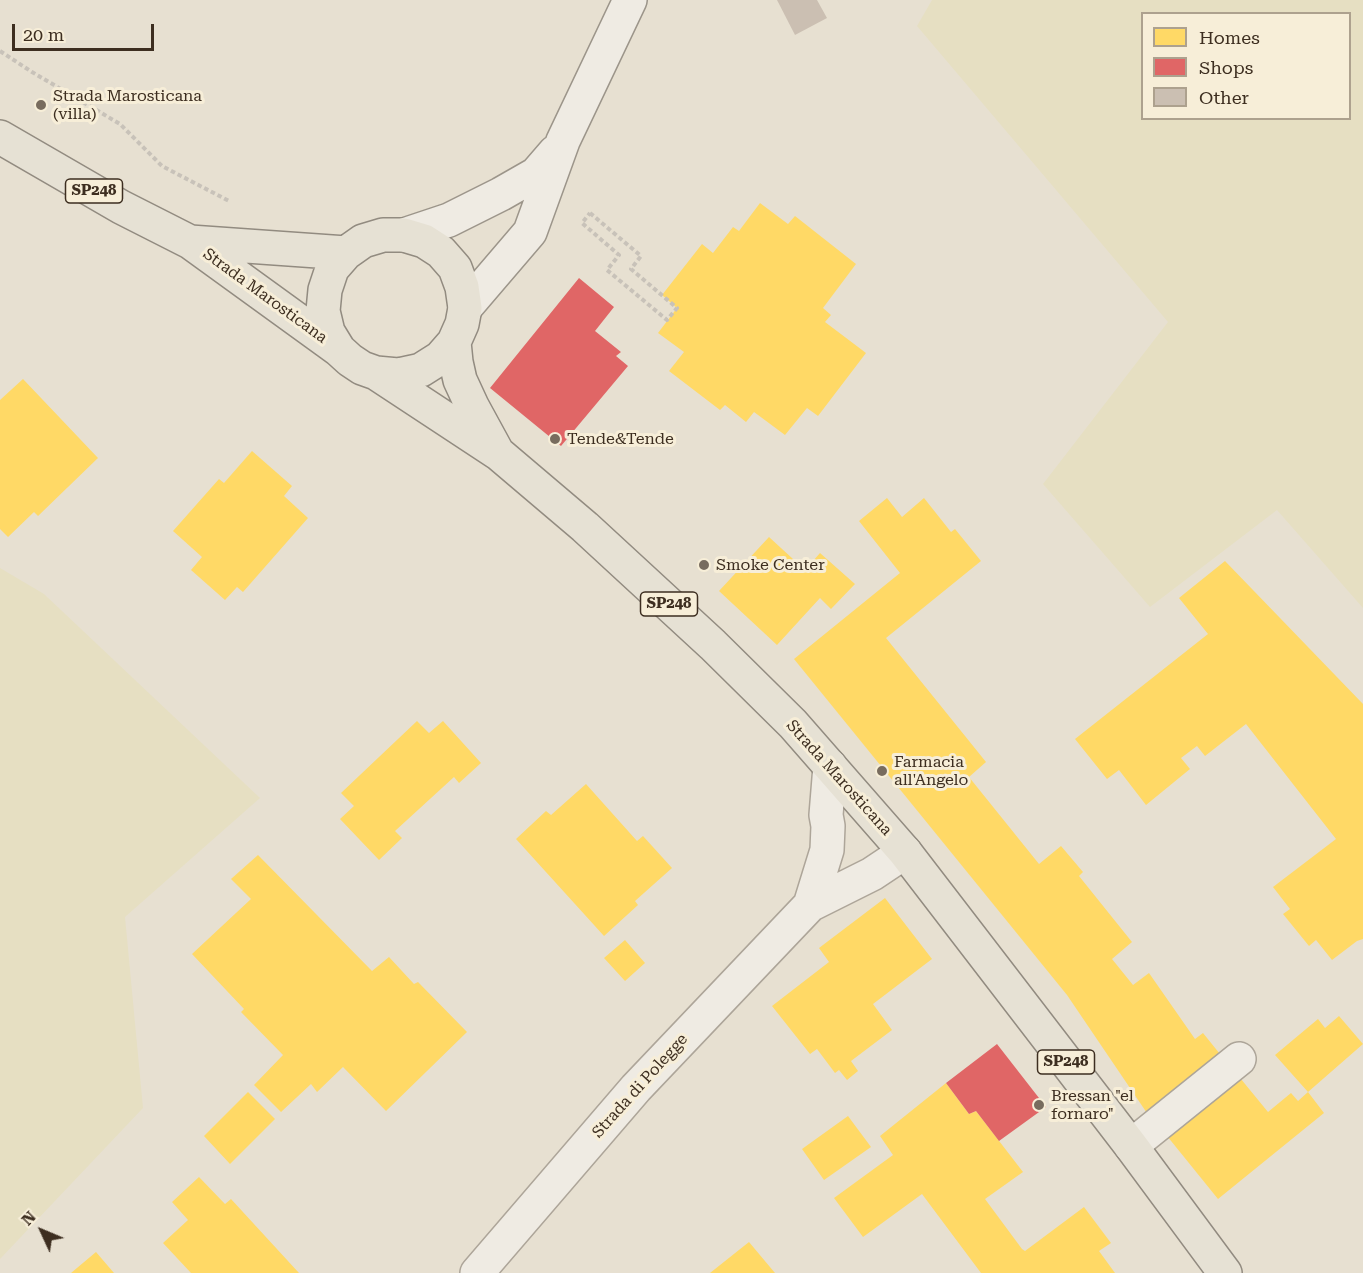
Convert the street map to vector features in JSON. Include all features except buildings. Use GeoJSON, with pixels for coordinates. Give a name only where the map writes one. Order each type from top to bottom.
{"type":"FeatureCollection","features":[{"type":"Feature","properties":{"kind":"main road","name":"Strada Marosticana"},"geometry":{"type":"LineString","coordinates":[[0,137],[122,207],[190,242],[350,360],[376,373],[499,454],[585,527],[713,645],[793,724],[905,852],[1131,1146],[1225,1273]]}},
{"type":"Feature","properties":{"kind":"main road","name":"Strada Marosticana"},"geometry":{"type":"LineString","coordinates":[[339,350],[328,332],[323,311],[325,290],[332,269],[346,253],[363,241],[383,235],[404,235],[424,241],[441,252],[455,268],[462,287],[465,308],[462,324],[454,342],[440,358],[421,370],[398,375],[376,373]]}},
{"type":"Feature","properties":{"kind":"main road","name":"Strada Marosticana"},"geometry":{"type":"LineString","coordinates":[[190,242],[346,253]]}},
{"type":"Feature","properties":{"kind":"main road","name":"Strada Marosticana"},"geometry":{"type":"LineString","coordinates":[[454,342],[460,380],[499,454]]}},
{"type":"Feature","properties":{"kind":"street"},"geometry":{"type":"LineString","coordinates":[[465,308],[530,232],[563,141],[630,0]]}},
{"type":"Feature","properties":{"kind":"street"},"geometry":{"type":"LineString","coordinates":[[404,235],[449,220],[536,174],[563,141]]}},
{"type":"Feature","properties":{"kind":"street","name":"Strada di Polegge"},"geometry":{"type":"LineString","coordinates":[[810,905],[827,850],[826,815],[830,766]]}},
{"type":"Feature","properties":{"kind":"street","name":"Strada di Polegge"},"geometry":{"type":"LineString","coordinates":[[477,1273],[636,1088],[810,905],[872,874],[905,852]]}},
{"type":"Feature","properties":{"kind":"street"},"geometry":{"type":"LineString","coordinates":[[1131,1146],[1239,1059]]}},
{"type":"Feature","properties":{"kind":"path"},"geometry":{"type":"LineString","coordinates":[[0,51],[120,124],[162,166],[238,206]]}},
{"type":"Feature","properties":{"kind":"path"},"geometry":{"type":"LineString","coordinates":[[590,213],[642,256],[631,269],[677,308],[667,320],[607,270],[620,255],[582,224],[590,213]]}},
{"type":"Feature","properties":{"kind":"shaded area"},"geometry":{"type":"Polygon","coordinates":[[[932,0],[1363,0],[1363,608],[1277,510],[1150,607],[1043,484],[1168,322],[917,26],[932,0]]]}},
{"type":"Feature","properties":{"kind":"shaded area"},"geometry":{"type":"Polygon","coordinates":[[[0,568],[44,594],[260,798],[125,917],[143,1108],[0,1259],[0,568]]]}},
{"type":"Feature","properties":{"kind":"place","name":"Strada Marosticana (villa)"},"geometry":{"type":"Point","coordinates":[41,105]}},
{"type":"Feature","properties":{"kind":"place","name":"Tende&Tende"},"geometry":{"type":"Point","coordinates":[555,439]}},
{"type":"Feature","properties":{"kind":"place","name":"Smoke Center"},"geometry":{"type":"Point","coordinates":[704,565]}},
{"type":"Feature","properties":{"kind":"place","name":"Farmacia all'Angelo"},"geometry":{"type":"Point","coordinates":[882,771]}},
{"type":"Feature","properties":{"kind":"place","name":"Bressan \"el fornaro\""},"geometry":{"type":"Point","coordinates":[1039,1105]}}]}
